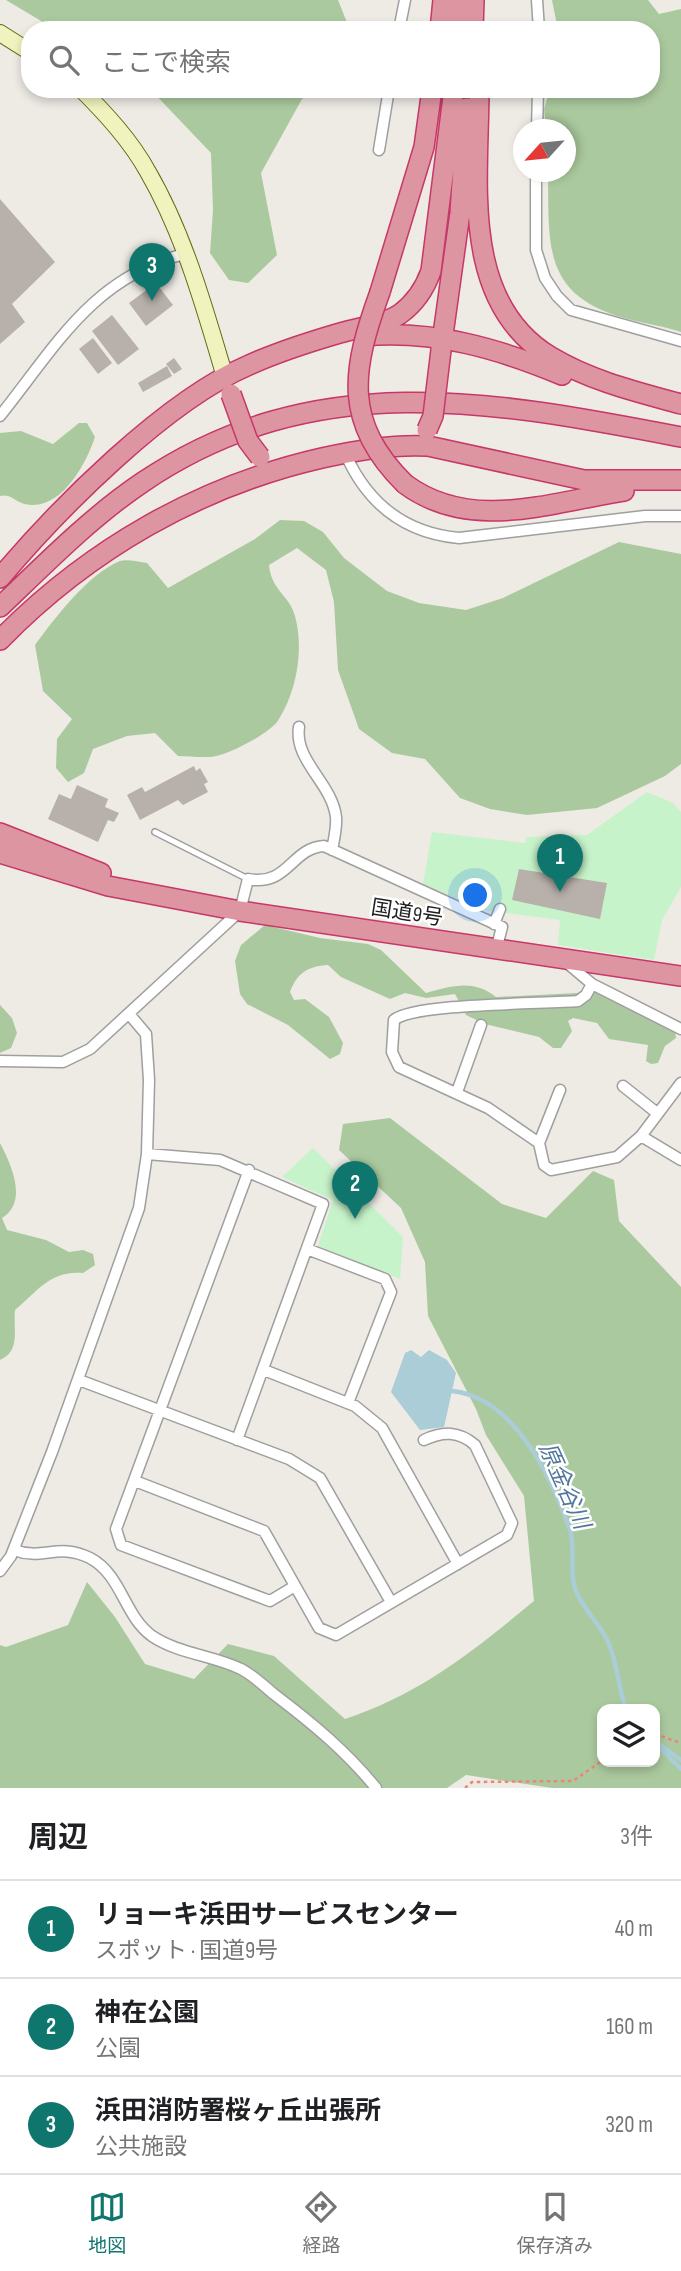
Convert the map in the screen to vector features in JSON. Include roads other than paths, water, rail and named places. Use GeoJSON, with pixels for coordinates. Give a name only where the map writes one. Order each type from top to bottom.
{"type":"FeatureCollection","features":[{"type":"Feature","properties":{"kind":"highway"},"geometry":{"type":"LineString","coordinates":[[441,21],[443,0]]}},
{"type":"Feature","properties":{"kind":"highway"},"geometry":{"type":"LineString","coordinates":[[458,0],[458,21]]}},
{"type":"Feature","properties":{"kind":"highway"},"geometry":{"type":"LineString","coordinates":[[475,21],[476,0]]}},
{"type":"Feature","properties":{"kind":"highway"},"geometry":{"type":"LineString","coordinates":[[431,98],[424,147],[360,352],[357,397],[361,416],[378,453],[405,484],[439,504],[476,512],[497,512],[681,482]]}},
{"type":"Feature","properties":{"kind":"highway"},"geometry":{"type":"LineString","coordinates":[[0,578],[101,474],[141,438],[287,351],[393,318],[422,291],[435,251],[453,98]]}},
{"type":"Feature","properties":{"kind":"highway"},"geometry":{"type":"LineString","coordinates":[[407,445],[428,430],[433,416],[460,213],[468,98]]}},
{"type":"Feature","properties":{"kind":"highway"},"geometry":{"type":"LineString","coordinates":[[478,98],[481,239],[488,276],[502,308],[524,335],[551,357],[595,378],[681,407]]}},
{"type":"Feature","properties":{"kind":"highway"},"geometry":{"type":"LineString","coordinates":[[287,351],[327,341],[404,333],[442,344],[523,359],[612,393],[681,407]]}},
{"type":"Feature","properties":{"kind":"highway"},"geometry":{"type":"LineString","coordinates":[[228,385],[248,441],[260,457],[283,467]]}},
{"type":"Feature","properties":{"kind":"highway"},"geometry":{"type":"LineString","coordinates":[[0,607],[115,502],[176,462],[241,433],[338,408],[402,401],[472,403],[567,415],[681,437]]}},
{"type":"Feature","properties":{"kind":"highway"},"geometry":{"type":"LineString","coordinates":[[0,640],[55,589],[125,539],[190,503],[283,467],[345,453],[407,445],[428,446],[584,480],[681,482]]}},
{"type":"Feature","properties":{"kind":"highway"},"geometry":{"type":"LineString","coordinates":[[0,618],[62,548]]}},
{"type":"Feature","properties":{"kind":"highway","name":"国道9号"},"geometry":{"type":"LineString","coordinates":[[0,833],[83,867],[209,905]]}},
{"type":"Feature","properties":{"kind":"highway","name":"国道9号"},"geometry":{"type":"LineString","coordinates":[[0,853],[107,886],[240,911],[681,976]]}},
{"type":"Feature","properties":{"kind":"street"},"geometry":{"type":"LineString","coordinates":[[401,21],[405,0]]}},
{"type":"Feature","properties":{"kind":"street"},"geometry":{"type":"LineString","coordinates":[[537,0],[538,21]]}},
{"type":"Feature","properties":{"kind":"street"},"geometry":{"type":"LineString","coordinates":[[0,33],[21,46]]}},
{"type":"Feature","properties":{"kind":"street"},"geometry":{"type":"LineString","coordinates":[[89,98],[130,144],[148,172],[184,254],[228,385]]}},
{"type":"Feature","properties":{"kind":"street"},"geometry":{"type":"LineString","coordinates":[[379,150],[388,98]]}},
{"type":"Feature","properties":{"kind":"street"},"geometry":{"type":"LineString","coordinates":[[537,119],[538,98]]}},
{"type":"Feature","properties":{"kind":"street"},"geometry":{"type":"LineString","coordinates":[[536,182],[536,250],[545,278],[557,296],[570,310],[681,341]]}},
{"type":"Feature","properties":{"kind":"street"},"geometry":{"type":"LineString","coordinates":[[0,416],[74,324],[103,293],[134,271],[184,254]]}},
{"type":"Feature","properties":{"kind":"street"},"geometry":{"type":"LineString","coordinates":[[345,453],[365,490],[380,506],[396,519],[438,536],[459,538],[645,516],[681,516]]}},
{"type":"Feature","properties":{"kind":"street"},"geometry":{"type":"LineString","coordinates":[[299,727],[297,741],[330,797],[336,818],[332,850]]}},
{"type":"Feature","properties":{"kind":"street"},"geometry":{"type":"LineString","coordinates":[[0,1060],[64,1062],[75,1059],[129,1014],[240,911],[248,879],[275,879],[314,847],[324,846],[502,927],[496,950]]}},
{"type":"Feature","properties":{"kind":"street"},"geometry":{"type":"LineString","coordinates":[[494,924],[500,909]]}},
{"type":"Feature","properties":{"kind":"street"},"geometry":{"type":"LineString","coordinates":[[564,960],[592,984],[681,1028]]}},
{"type":"Feature","properties":{"kind":"street"},"geometry":{"type":"LineString","coordinates":[[539,1143],[488,1108],[400,1067],[392,1052],[394,1020],[399,1016],[461,1007],[578,1001],[586,995],[592,984]]}},
{"type":"Feature","properties":{"kind":"street"},"geometry":{"type":"LineString","coordinates":[[0,1571],[14,1550],[79,1380],[139,1208],[148,1154],[146,1034],[129,1014]]}},
{"type":"Feature","properties":{"kind":"street"},"geometry":{"type":"LineString","coordinates":[[457,1092],[481,1025]]}},
{"type":"Feature","properties":{"kind":"street"},"geometry":{"type":"LineString","coordinates":[[560,1090],[539,1143],[544,1165],[551,1170],[610,1161],[641,1136],[681,1083]]}},
{"type":"Feature","properties":{"kind":"street"},"geometry":{"type":"LineString","coordinates":[[623,1086],[657,1114]]}},
{"type":"Feature","properties":{"kind":"street"},"geometry":{"type":"LineString","coordinates":[[641,1136],[681,1160]]}},
{"type":"Feature","properties":{"kind":"street"},"geometry":{"type":"LineString","coordinates":[[148,1154],[220,1160],[249,1170],[323,1204],[237,1440]]}},
{"type":"Feature","properties":{"kind":"street"},"geometry":{"type":"LineString","coordinates":[[249,1170],[116,1529],[121,1545],[270,1601],[295,1586]]}},
{"type":"Feature","properties":{"kind":"street"},"geometry":{"type":"LineString","coordinates":[[307,1249],[385,1279],[391,1292],[348,1403]]}},
{"type":"Feature","properties":{"kind":"street"},"geometry":{"type":"LineString","coordinates":[[264,1370],[348,1403],[382,1428],[457,1564]]}},
{"type":"Feature","properties":{"kind":"street"},"geometry":{"type":"LineString","coordinates":[[79,1380],[289,1459],[320,1478],[391,1602]]}},
{"type":"Feature","properties":{"kind":"street"},"geometry":{"type":"LineString","coordinates":[[135,1481],[264,1531],[319,1628],[335,1635],[507,1535],[512,1523],[475,1445],[466,1437],[451,1434],[439,1433],[424,1440]]}},
{"type":"Feature","properties":{"kind":"street"},"geometry":{"type":"LineString","coordinates":[[14,1550],[37,1555],[56,1549],[91,1559],[104,1568],[139,1625],[152,1636],[180,1651],[243,1670],[315,1726],[376,1788]]}},
{"type":"Feature","properties":{"kind":"lane"},"geometry":{"type":"LineString","coordinates":[[155,832],[248,879]]}},
{"type":"Feature","properties":{"kind":"water"},"geometry":{"type":"Polygon","coordinates":[[[411,1350],[421,1357],[429,1350],[447,1360],[456,1373],[444,1427],[420,1430],[391,1392],[405,1353],[411,1350]]]}},
{"type":"Feature","properties":{"kind":"waterway","name":"原金谷川"},"geometry":{"type":"LineString","coordinates":[[452,1391],[474,1397],[494,1408],[528,1443],[541,1465],[570,1530],[575,1588],[608,1642],[624,1704]]}},
{"type":"Feature","properties":{"kind":"waterway","name":"原金谷川"},"geometry":{"type":"LineString","coordinates":[[660,1745],[681,1760]]}},
{"type":"Feature","properties":{"kind":"waterway","name":"原金谷川"},"geometry":{"type":"LineString","coordinates":[[660,1748],[681,1769]]}},
{"type":"Feature","properties":{"kind":"place","name":"浜田消防署桜ヶ丘出張所"},"geometry":{"type":"Point","coordinates":[152,301]}},
{"type":"Feature","properties":{"kind":"place","name":"リョーキ浜田サービスセンター"},"geometry":{"type":"Point","coordinates":[560,892]}},
{"type":"Feature","properties":{"kind":"place","name":"神在公園"},"geometry":{"type":"Point","coordinates":[355,1219]}}]}
